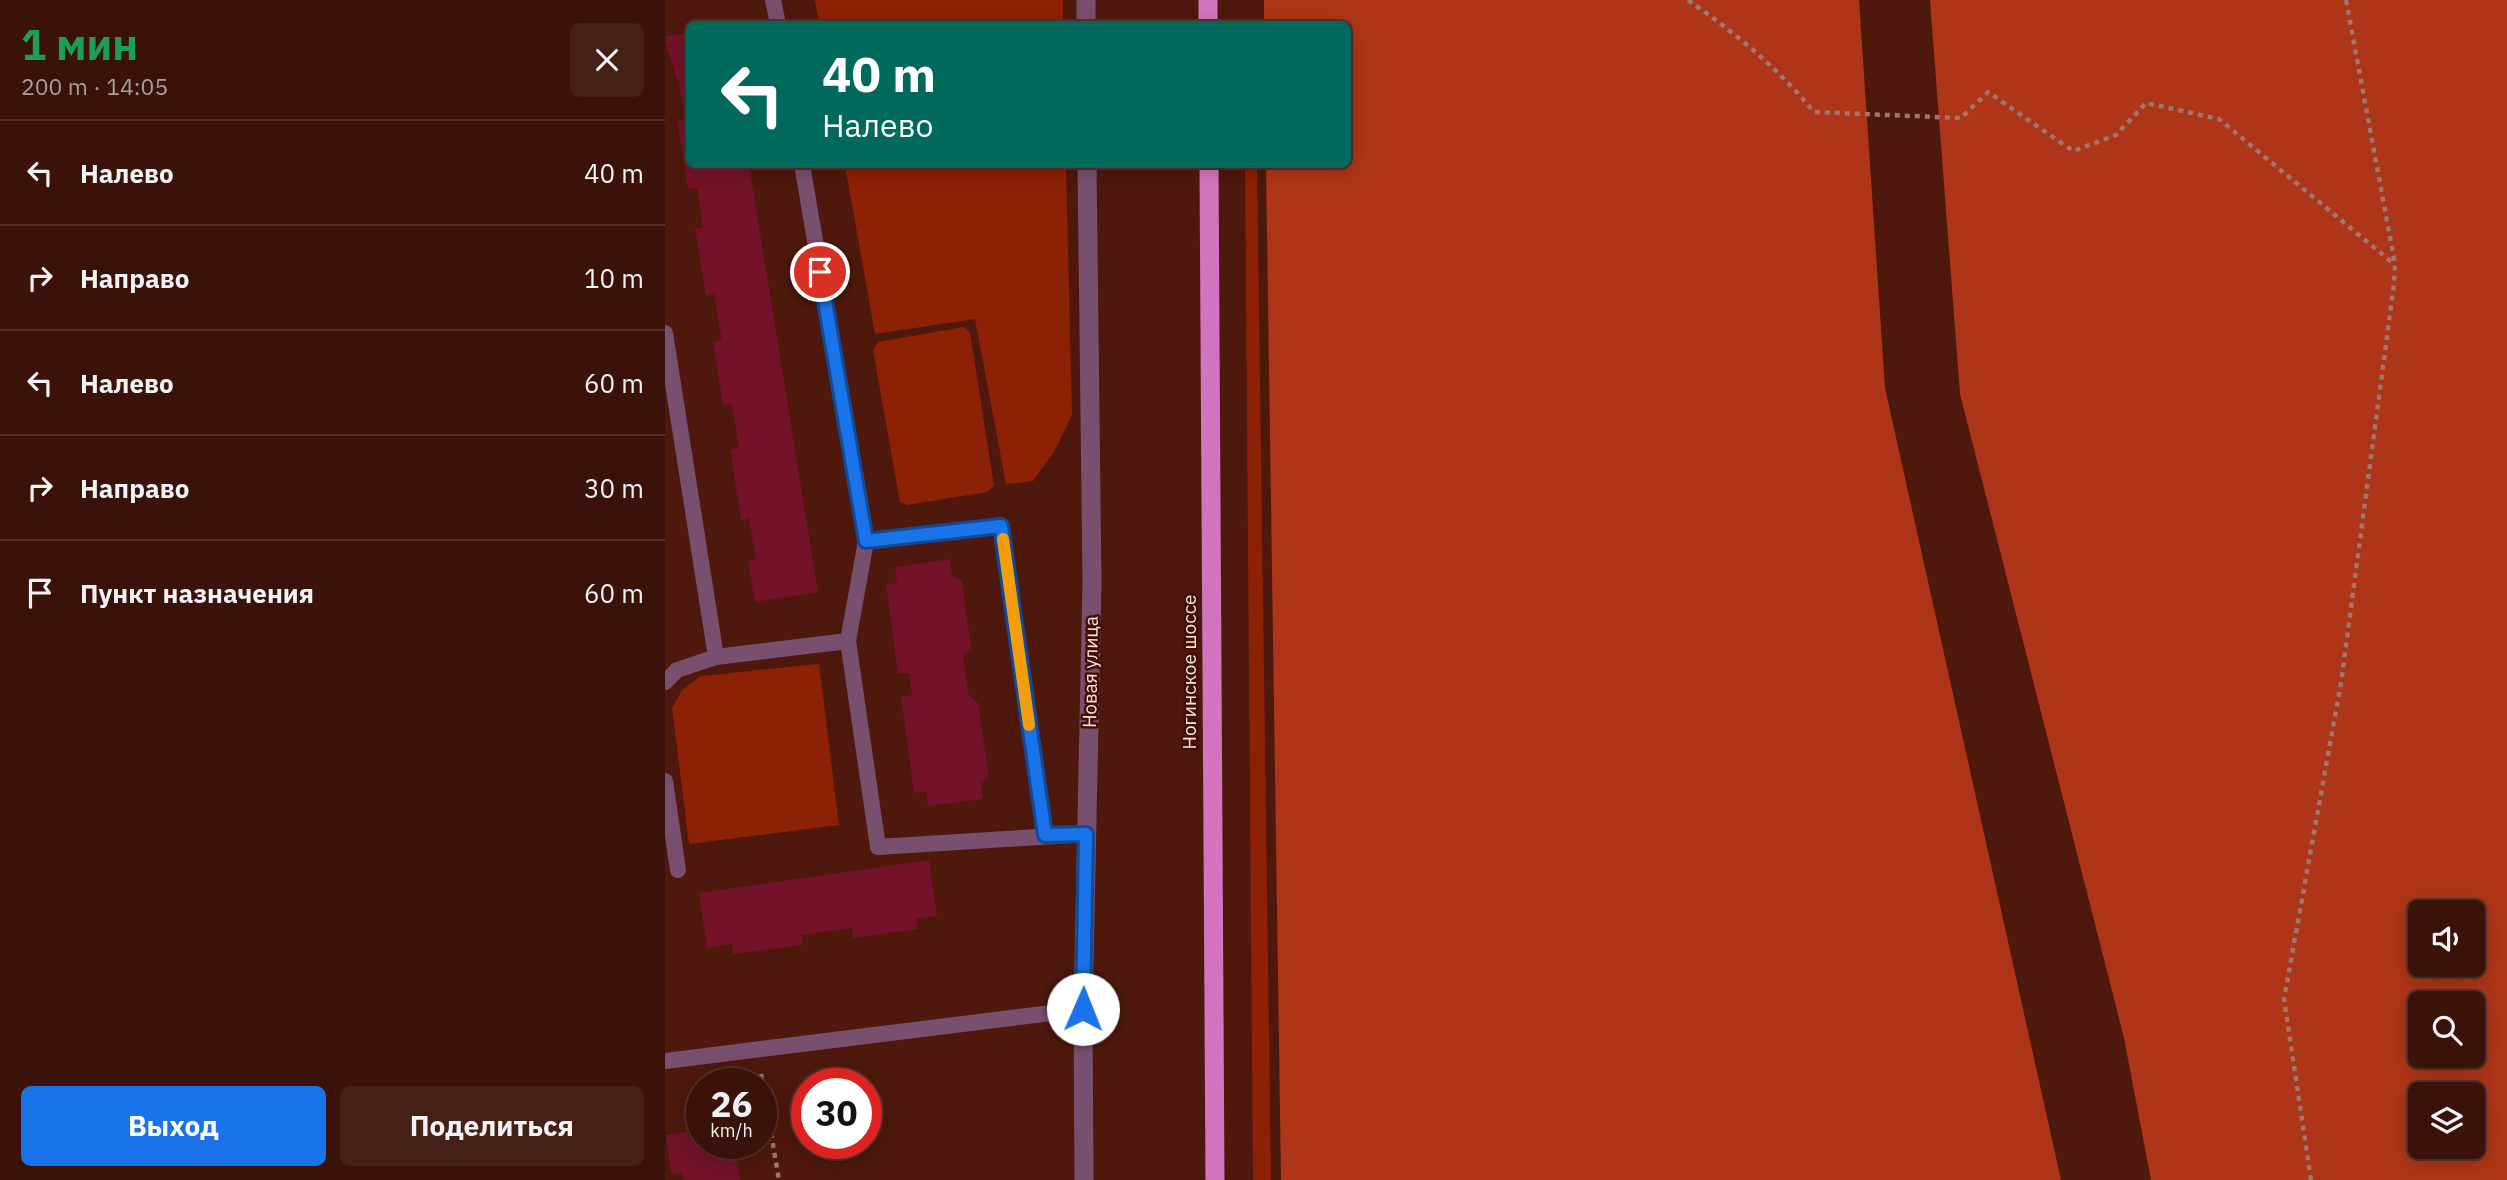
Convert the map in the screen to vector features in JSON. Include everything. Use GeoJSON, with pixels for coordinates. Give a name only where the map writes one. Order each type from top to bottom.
{"type":"FeatureCollection","features":[{"type":"Feature","properties":{"kind":"highway"},"geometry":{"type":"LineString","coordinates":[[1208,0],[1208,21]]}},
{"type":"Feature","properties":{"kind":"highway","name":"Ногинское шоссе"},"geometry":{"type":"LineString","coordinates":[[1209,168],[1215,1180]]}},
{"type":"Feature","properties":{"kind":"street"},"geometry":{"type":"LineString","coordinates":[[1086,0],[1086,21]]}},
{"type":"Feature","properties":{"kind":"street","name":"Новая улица"},"geometry":{"type":"LineString","coordinates":[[1084,1180],[1083,1009],[1092,581],[1087,168]]}},
{"type":"Feature","properties":{"kind":"lane"},"geometry":{"type":"LineString","coordinates":[[773,0],[777,21]]}},
{"type":"Feature","properties":{"kind":"lane"},"geometry":{"type":"LineString","coordinates":[[803,168],[866,541],[848,641],[878,847],[1086,834]]}},
{"type":"Feature","properties":{"kind":"lane"},"geometry":{"type":"LineString","coordinates":[[665,333],[716,657]]}},
{"type":"Feature","properties":{"kind":"lane"},"geometry":{"type":"LineString","coordinates":[[866,541],[1001,526],[1045,835]]}},
{"type":"Feature","properties":{"kind":"lane"},"geometry":{"type":"LineString","coordinates":[[665,663],[848,641]]}},
{"type":"Feature","properties":{"kind":"lane"},"geometry":{"type":"LineString","coordinates":[[665,682],[677,670],[716,657]]}},
{"type":"Feature","properties":{"kind":"lane"},"geometry":{"type":"LineString","coordinates":[[665,781],[678,870]]}},
{"type":"Feature","properties":{"kind":"lane"},"geometry":{"type":"LineString","coordinates":[[665,1061],[1083,1009]]}},
{"type":"Feature","properties":{"kind":"path"},"geometry":{"type":"LineString","coordinates":[[1688,0],[1720,22],[1788,80],[1814,112],[1961,118],[1988,92],[2073,151],[2116,135],[2146,103],[2219,119],[2395,264]]}},
{"type":"Feature","properties":{"kind":"path"},"geometry":{"type":"LineString","coordinates":[[2311,1180],[2284,999],[2341,683],[2395,264],[2346,0]]}},
{"type":"Feature","properties":{"kind":"path"},"geometry":{"type":"LineString","coordinates":[[756,1050],[779,1180]]}},
{"type":"Feature","properties":{"kind":"shaded area"},"geometry":{"type":"Polygon","coordinates":[[[815,0],[1063,0],[1063,21],[818,21],[815,0]]]}},
{"type":"Feature","properties":{"kind":"shaded area"},"geometry":{"type":"Polygon","coordinates":[[[1264,0],[1859,0],[1885,388],[2061,1180],[1281,1180],[1266,168],[1351,168],[1351,21],[1264,21],[1264,0]]]}},
{"type":"Feature","properties":{"kind":"shaded area"},"geometry":{"type":"Polygon","coordinates":[[[1930,0],[2507,0],[2507,1180],[2151,1180],[2124,1038],[1960,394],[1930,0]]]}},
{"type":"Feature","properties":{"kind":"shaded area"},"geometry":{"type":"Polygon","coordinates":[[[846,168],[1066,168],[1072,415],[1054,452],[1033,481],[1006,484],[975,319],[875,334],[846,168]]]}},
{"type":"Feature","properties":{"kind":"shaded area"},"geometry":{"type":"Polygon","coordinates":[[[1245,168],[1257,168],[1271,1180],[1253,1180],[1245,168]]]}},
{"type":"Feature","properties":{"kind":"shaded area"},"geometry":{"type":"Polygon","coordinates":[[[963,327],[970,332],[994,486],[987,492],[907,505],[900,502],[873,350],[878,342],[963,327]]]}},
{"type":"Feature","properties":{"kind":"shaded area"},"geometry":{"type":"Polygon","coordinates":[[[819,664],[839,825],[689,844],[672,708],[682,690],[701,676],[819,664]]]}},
{"type":"Feature","properties":{"kind":"building"},"geometry":{"type":"Polygon","coordinates":[[[686,34],[686,168],[750,168],[818,592],[755,602],[748,561],[756,560],[749,518],[741,520],[730,449],[739,448],[732,404],[723,405],[713,342],[722,341],[714,294],[706,296],[695,228],[703,227],[697,188],[688,189],[677,121],[685,120],[679,86],[665,37],[686,34]]]}},
{"type":"Feature","properties":{"kind":"building"},"geometry":{"type":"Polygon","coordinates":[[[950,559],[952,576],[962,581],[971,648],[963,656],[969,696],[978,703],[989,776],[981,784],[983,799],[928,806],[926,791],[914,793],[901,696],[912,695],[909,673],[898,674],[886,584],[897,583],[895,567],[950,559]]]}},
{"type":"Feature","properties":{"kind":"building"},"geometry":{"type":"Polygon","coordinates":[[[929,860],[937,916],[916,919],[918,929],[853,938],[852,928],[801,935],[803,945],[733,954],[732,944],[707,948],[699,893],[929,860]]]}},
{"type":"Feature","properties":{"kind":"building"},"geometry":{"type":"Polygon","coordinates":[[[686,1132],[686,1159],[737,1159],[740,1180],[683,1180],[682,1173],[671,1174],[666,1135],[686,1132]]]}},
{"type":"Feature","properties":{"kind":"slow traffic"},"geometry":{"type":"LineString","coordinates":[[1003,539],[1029,725]]}},
{"type":"Feature","properties":{"kind":"route"},"geometry":{"type":"LineString","coordinates":[[820,272],[866,541],[1001,526],[1045,835],[1086,834],[1083,1009]]}}]}
